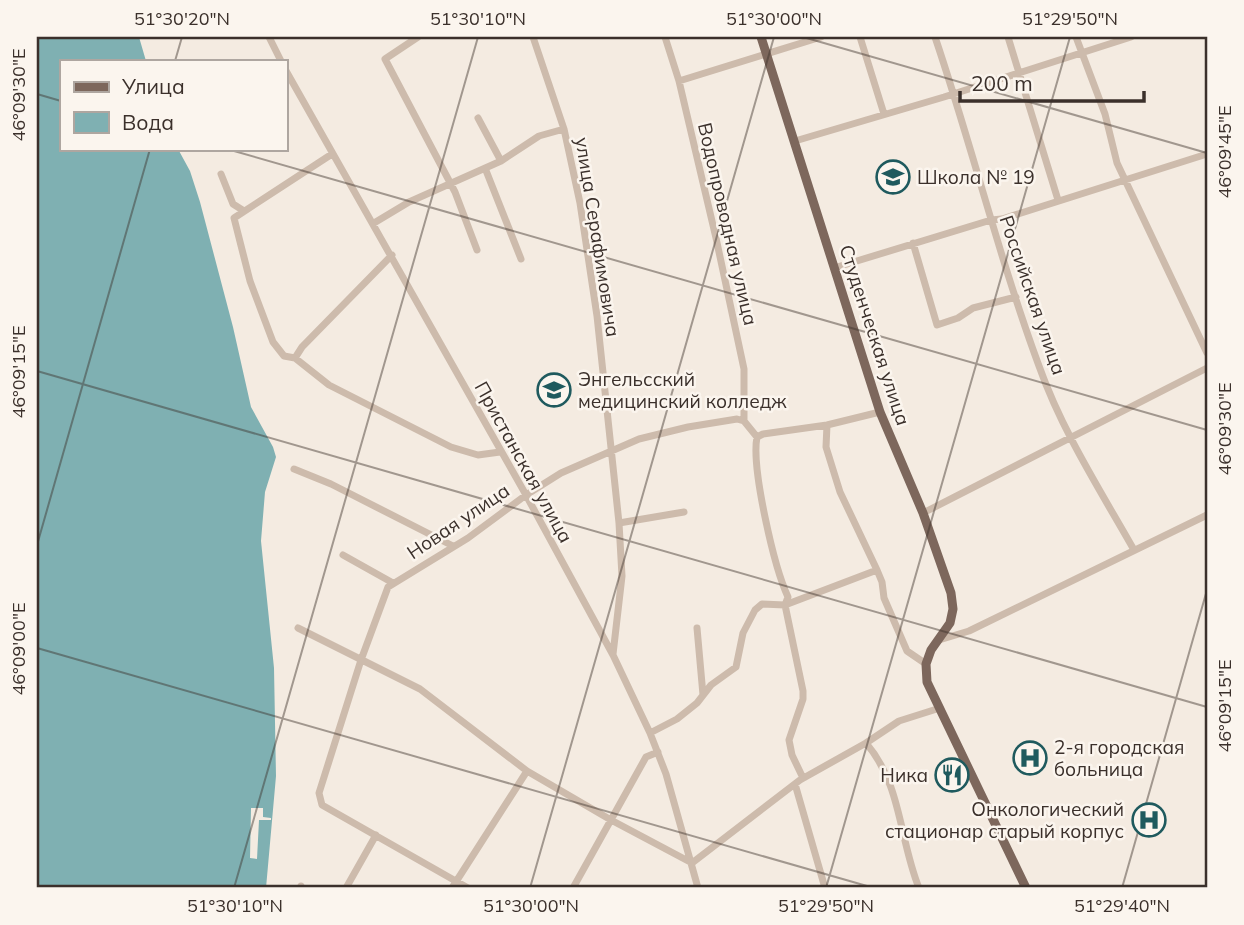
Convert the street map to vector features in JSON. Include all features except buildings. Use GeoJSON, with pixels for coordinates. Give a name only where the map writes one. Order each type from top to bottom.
{"type":"FeatureCollection","features":[{"type":"Feature","properties":{"kind":"main road","name":"Студенческая улица"},"geometry":{"type":"LineString","coordinates":[[761,37],[880,412],[923,513],[952,601],[950,623],[926,663]]}},
{"type":"Feature","properties":{"kind":"main road"},"geometry":{"type":"LineString","coordinates":[[926,663],[927,682],[1026,888]]}},
{"type":"Feature","properties":{"kind":"street"},"geometry":{"type":"LineString","coordinates":[[269,37],[280,60]]}},
{"type":"Feature","properties":{"kind":"street"},"geometry":{"type":"LineString","coordinates":[[418,37],[384,59],[456,192],[477,250]]}},
{"type":"Feature","properties":{"kind":"street","name":"улица Серафимовича"},"geometry":{"type":"LineString","coordinates":[[533,37],[564,129],[589,260],[619,523],[622,576],[613,655]]}},
{"type":"Feature","properties":{"kind":"street","name":"Водопроводная улица"},"geometry":{"type":"LineString","coordinates":[[665,37],[679,81],[744,369],[744,421]]}},
{"type":"Feature","properties":{"kind":"street"},"geometry":{"type":"LineString","coordinates":[[679,81],[821,37]]}},
{"type":"Feature","properties":{"kind":"street"},"geometry":{"type":"LineString","coordinates":[[860,37],[884,114]]}},
{"type":"Feature","properties":{"kind":"street","name":"Российская улица"},"geometry":{"type":"LineString","coordinates":[[935,37],[990,220],[1039,368],[1070,438],[1134,550]]}},
{"type":"Feature","properties":{"kind":"street"},"geometry":{"type":"LineString","coordinates":[[1007,37],[1058,200]]}},
{"type":"Feature","properties":{"kind":"street"},"geometry":{"type":"LineString","coordinates":[[1076,37],[1105,114],[1117,163],[1207,353]]}},
{"type":"Feature","properties":{"kind":"street"},"geometry":{"type":"LineString","coordinates":[[795,141],[1131,37]]}},
{"type":"Feature","properties":{"kind":"street","name":"Пристанская улица"},"geometry":{"type":"LineString","coordinates":[[287,73],[374,223],[613,655],[658,752],[698,888]]}},
{"type":"Feature","properties":{"kind":"street"},"geometry":{"type":"LineString","coordinates":[[478,118],[501,161]]}},
{"type":"Feature","properties":{"kind":"street"},"geometry":{"type":"LineString","coordinates":[[374,223],[450,183],[501,161],[540,136],[564,129]]}},
{"type":"Feature","properties":{"kind":"street"},"geometry":{"type":"LineString","coordinates":[[332,154],[234,218],[250,281],[273,342],[284,356],[295,358],[329,385],[451,447],[478,456],[500,452]]}},
{"type":"Feature","properties":{"kind":"street"},"geometry":{"type":"LineString","coordinates":[[834,268],[990,220],[1002,219],[1207,154]]}},
{"type":"Feature","properties":{"kind":"street"},"geometry":{"type":"LineString","coordinates":[[485,168],[521,259]]}},
{"type":"Feature","properties":{"kind":"street"},"geometry":{"type":"LineString","coordinates":[[221,174],[233,204],[244,211]]}},
{"type":"Feature","properties":{"kind":"street"},"geometry":{"type":"LineString","coordinates":[[913,243],[937,325],[958,318],[973,308],[1016,297]]}},
{"type":"Feature","properties":{"kind":"street"},"geometry":{"type":"LineString","coordinates":[[295,358],[346,300],[392,256]]}},
{"type":"Feature","properties":{"kind":"street"},"geometry":{"type":"LineString","coordinates":[[923,513],[1207,368]]}},
{"type":"Feature","properties":{"kind":"street"},"geometry":{"type":"LineString","coordinates":[[803,778],[789,740],[803,699],[803,691],[785,606],[788,597],[779,578],[760,486],[755,445],[757,437],[763,434],[827,425],[880,412]]}},
{"type":"Feature","properties":{"kind":"street","name":"Новая улица"},"geometry":{"type":"LineString","coordinates":[[393,583],[468,538],[561,472],[639,439],[688,427],[737,419],[744,421]]}},
{"type":"Feature","properties":{"kind":"street"},"geometry":{"type":"LineString","coordinates":[[744,421],[757,437]]}},
{"type":"Feature","properties":{"kind":"street"},"geometry":{"type":"LineString","coordinates":[[827,425],[825,447],[839,492],[877,569],[884,598],[907,651],[926,663]]}},
{"type":"Feature","properties":{"kind":"street"},"geometry":{"type":"LineString","coordinates":[[294,469],[331,484],[453,546]]}},
{"type":"Feature","properties":{"kind":"street"},"geometry":{"type":"LineString","coordinates":[[619,523],[684,512]]}},
{"type":"Feature","properties":{"kind":"street"},"geometry":{"type":"LineString","coordinates":[[939,639],[969,631],[1207,515]]}},
{"type":"Feature","properties":{"kind":"street"},"geometry":{"type":"LineString","coordinates":[[344,555],[393,583],[384,595],[360,660],[319,793],[322,805],[376,835],[455,885],[468,888]]}},
{"type":"Feature","properties":{"kind":"street"},"geometry":{"type":"LineString","coordinates":[[650,733],[677,719],[711,685],[736,667],[743,633],[755,610],[762,604],[785,606],[877,569]]}},
{"type":"Feature","properties":{"kind":"street"},"geometry":{"type":"LineString","coordinates":[[298,628],[420,689],[527,771],[692,863],[803,778],[866,743],[886,727],[940,708]]}},
{"type":"Feature","properties":{"kind":"street"},"geometry":{"type":"LineString","coordinates":[[696,628],[703,695]]}},
{"type":"Feature","properties":{"kind":"street"},"geometry":{"type":"LineString","coordinates":[[866,743],[880,758],[894,792],[919,888]]}},
{"type":"Feature","properties":{"kind":"street"},"geometry":{"type":"LineString","coordinates":[[573,888],[646,757],[658,752]]}},
{"type":"Feature","properties":{"kind":"street"},"geometry":{"type":"LineString","coordinates":[[455,885],[527,771]]}},
{"type":"Feature","properties":{"kind":"street"},"geometry":{"type":"LineString","coordinates":[[795,784],[825,888]]}},
{"type":"Feature","properties":{"kind":"street"},"geometry":{"type":"LineString","coordinates":[[346,888],[376,835]]}},
{"type":"Feature","properties":{"kind":"water"},"geometry":{"type":"Polygon","coordinates":[[[37,37],[139,37],[146,60],[60,60],[60,150],[179,150],[190,171],[200,202],[251,407],[276,457],[265,492],[261,541],[274,668],[276,776],[266,888],[37,888],[37,37]]]}},
{"type":"Feature","properties":{"kind":"pier"},"geometry":{"type":"Polygon","coordinates":[[[251,808],[263,808],[263,817],[271,818],[259,820],[257,859],[250,858],[251,808]]]}},
{"type":"Feature","properties":{"kind":"place","name":"Школа № 19"},"geometry":{"type":"Point","coordinates":[893,177]}},
{"type":"Feature","properties":{"kind":"place","name":"Энгельсский медицинский колледж"},"geometry":{"type":"Point","coordinates":[554,390]}},
{"type":"Feature","properties":{"kind":"place","name":"2-я городская больница"},"geometry":{"type":"Point","coordinates":[1030,758]}},
{"type":"Feature","properties":{"kind":"place","name":"Ника"},"geometry":{"type":"Point","coordinates":[952,775]}},
{"type":"Feature","properties":{"kind":"place","name":"Онкологический стационар старый корпус"},"geometry":{"type":"Point","coordinates":[1149,820]}}]}
